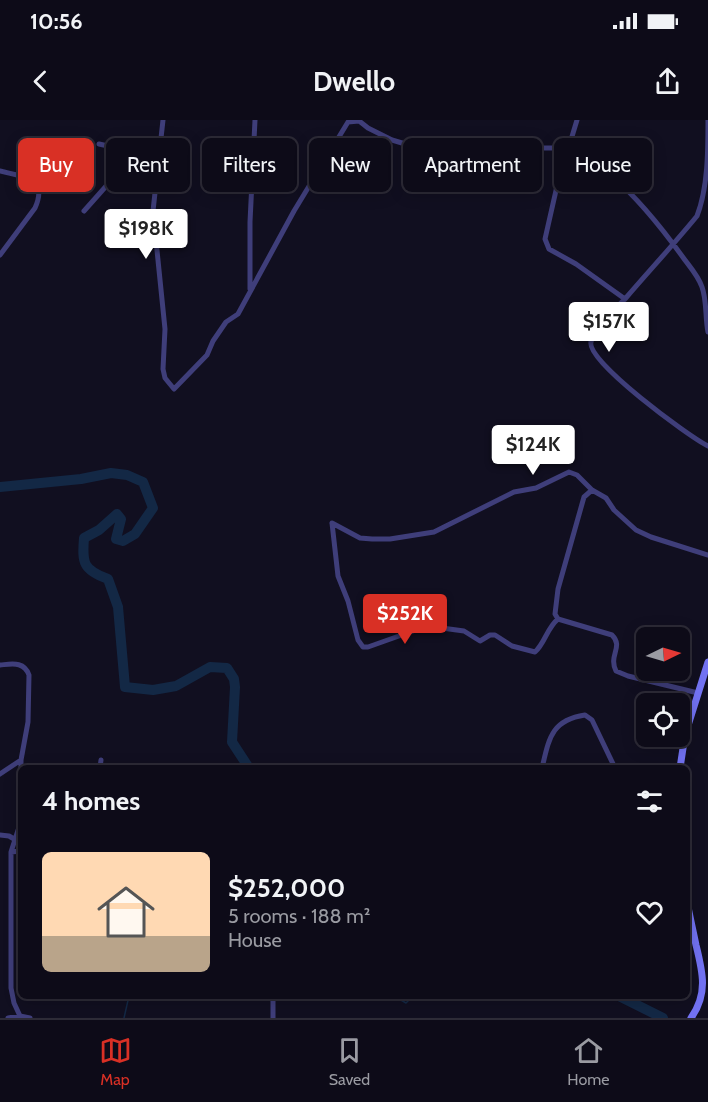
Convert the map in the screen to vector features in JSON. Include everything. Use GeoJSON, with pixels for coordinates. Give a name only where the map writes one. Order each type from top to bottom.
{"type":"FeatureCollection","features":[{"type":"Feature","properties":{"kind":"main road"},"geometry":{"type":"LineString","coordinates":[[680,765],[685,735],[708,662]]}},
{"type":"Feature","properties":{"kind":"main road"},"geometry":{"type":"LineString","coordinates":[[690,915],[705,973],[702,1002],[692,1018]]}},
{"type":"Feature","properties":{"kind":"street"},"geometry":{"type":"LineString","coordinates":[[160,138],[163,120]]}},
{"type":"Feature","properties":{"kind":"street"},"geometry":{"type":"LineString","coordinates":[[249,290],[255,120]]}},
{"type":"Feature","properties":{"kind":"street"},"geometry":{"type":"LineString","coordinates":[[155,192],[153,210],[165,329],[163,369],[165,378],[174,389],[207,355],[226,322],[238,314],[294,211],[349,121],[358,120],[393,140],[412,146],[554,149]]}},
{"type":"Feature","properties":{"kind":"street"},"geometry":{"type":"LineString","coordinates":[[571,138],[577,120]]}},
{"type":"Feature","properties":{"kind":"street"},"geometry":{"type":"LineString","coordinates":[[708,120],[706,184],[702,207],[674,244],[594,335],[590,343],[592,352],[619,379],[657,411],[708,446]]}},
{"type":"Feature","properties":{"kind":"street"},"geometry":{"type":"LineString","coordinates":[[99,144],[106,146]]}},
{"type":"Feature","properties":{"kind":"street"},"geometry":{"type":"LineString","coordinates":[[0,171],[18,177]]}},
{"type":"Feature","properties":{"kind":"street"},"geometry":{"type":"LineString","coordinates":[[84,211],[106,186]]}},
{"type":"Feature","properties":{"kind":"street"},"geometry":{"type":"LineString","coordinates":[[0,255],[35,208],[39,199],[38,192]]}},
{"type":"Feature","properties":{"kind":"street"},"geometry":{"type":"LineString","coordinates":[[556,192],[546,239],[549,249],[576,264],[625,299]]}},
{"type":"Feature","properties":{"kind":"street"},"geometry":{"type":"LineString","coordinates":[[630,192],[674,244],[698,277],[702,287],[708,332]]}},
{"type":"Feature","properties":{"kind":"street"},"geometry":{"type":"LineString","coordinates":[[558,619],[552,624],[540,648],[535,652],[512,646],[495,635],[480,641],[464,631],[427,626],[368,647],[363,646],[358,640],[348,601],[338,576],[332,523],[360,538],[390,539],[434,532],[514,492],[536,488],[565,472],[577,475],[592,490],[606,498],[614,510],[636,530],[708,555]]}},
{"type":"Feature","properties":{"kind":"street"},"geometry":{"type":"LineString","coordinates":[[592,490],[584,497],[558,589],[555,615],[558,619],[612,635],[618,644],[612,659],[616,671],[698,693]]}},
{"type":"Feature","properties":{"kind":"street"},"geometry":{"type":"LineString","coordinates":[[0,665],[21,665],[27,669],[29,675],[28,722],[21,765]]}},
{"type":"Feature","properties":{"kind":"street"},"geometry":{"type":"LineString","coordinates":[[543,765],[550,735],[554,730],[558,726],[585,715],[592,720],[614,765]]}},
{"type":"Feature","properties":{"kind":"street"},"geometry":{"type":"LineString","coordinates":[[0,774],[21,760]]}},
{"type":"Feature","properties":{"kind":"street"},"geometry":{"type":"LineString","coordinates":[[100,765],[101,760]]}},
{"type":"Feature","properties":{"kind":"street"},"geometry":{"type":"LineString","coordinates":[[18,829],[11,852],[11,988],[20,1016]]}},
{"type":"Feature","properties":{"kind":"street"},"geometry":{"type":"LineString","coordinates":[[0,835],[14,839]]}},
{"type":"Feature","properties":{"kind":"street"},"geometry":{"type":"LineString","coordinates":[[11,852],[18,851]]}},
{"type":"Feature","properties":{"kind":"street"},"geometry":{"type":"LineString","coordinates":[[273,999],[273,1018]]}},
{"type":"Feature","properties":{"kind":"street"},"geometry":{"type":"LineString","coordinates":[[8,1018],[20,1016],[30,1018]]}},
{"type":"Feature","properties":{"kind":"waterway"},"geometry":{"type":"LineString","coordinates":[[0,487],[81,479],[111,473],[127,475],[143,482],[153,508],[135,534],[123,541],[116,539],[121,519],[117,514],[99,530],[84,538],[83,554],[86,565],[93,572],[108,579],[118,607],[125,687],[153,690],[176,686],[210,667],[227,668],[234,679],[235,687],[232,742],[247,765]]}},
{"type":"Feature","properties":{"kind":"waterway"},"geometry":{"type":"LineString","coordinates":[[124,1018],[128,999]]}},
{"type":"Feature","properties":{"kind":"waterway"},"geometry":{"type":"LineString","coordinates":[[399,999],[406,1003],[410,999]]}},
{"type":"Feature","properties":{"kind":"waterway"},"geometry":{"type":"LineString","coordinates":[[625,999],[663,1018]]}}]}
